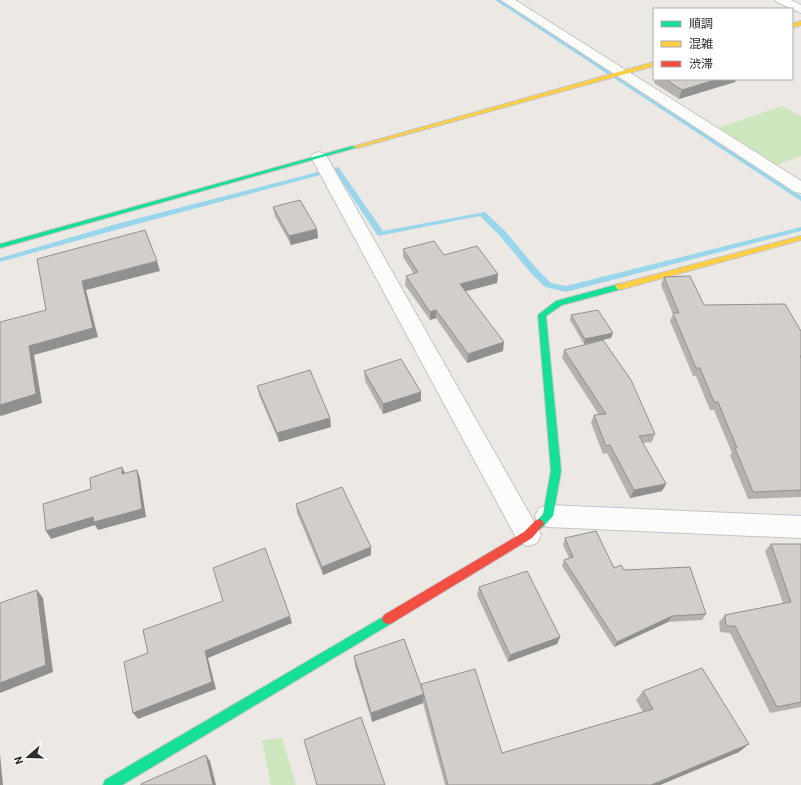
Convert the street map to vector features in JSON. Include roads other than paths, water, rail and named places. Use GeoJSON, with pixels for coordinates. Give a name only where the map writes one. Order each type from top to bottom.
{"type":"FeatureCollection","features":[{"type":"Feature","properties":{"kind":"street"},"geometry":{"type":"LineString","coordinates":[[507,0],[801,188]]}},
{"type":"Feature","properties":{"kind":"street"},"geometry":{"type":"LineString","coordinates":[[781,0],[801,9]]}},
{"type":"Feature","properties":{"kind":"street"},"geometry":{"type":"LineString","coordinates":[[0,246],[653,64]]}},
{"type":"Feature","properties":{"kind":"street"},"geometry":{"type":"LineString","coordinates":[[319,157],[528,535]]}},
{"type":"Feature","properties":{"kind":"street"},"geometry":{"type":"LineString","coordinates":[[110,785],[528,535],[548,516],[556,471],[542,315],[559,303],[801,238]]}},
{"type":"Feature","properties":{"kind":"street"},"geometry":{"type":"LineString","coordinates":[[548,516],[801,527]]}},
{"type":"Feature","properties":{"kind":"waterway"},"geometry":{"type":"LineString","coordinates":[[497,0],[801,199]]}},
{"type":"Feature","properties":{"kind":"waterway"},"geometry":{"type":"LineString","coordinates":[[0,260],[127,224],[337,169],[381,234],[482,214],[503,234],[533,270],[548,285],[566,289],[801,229]]}}]}
